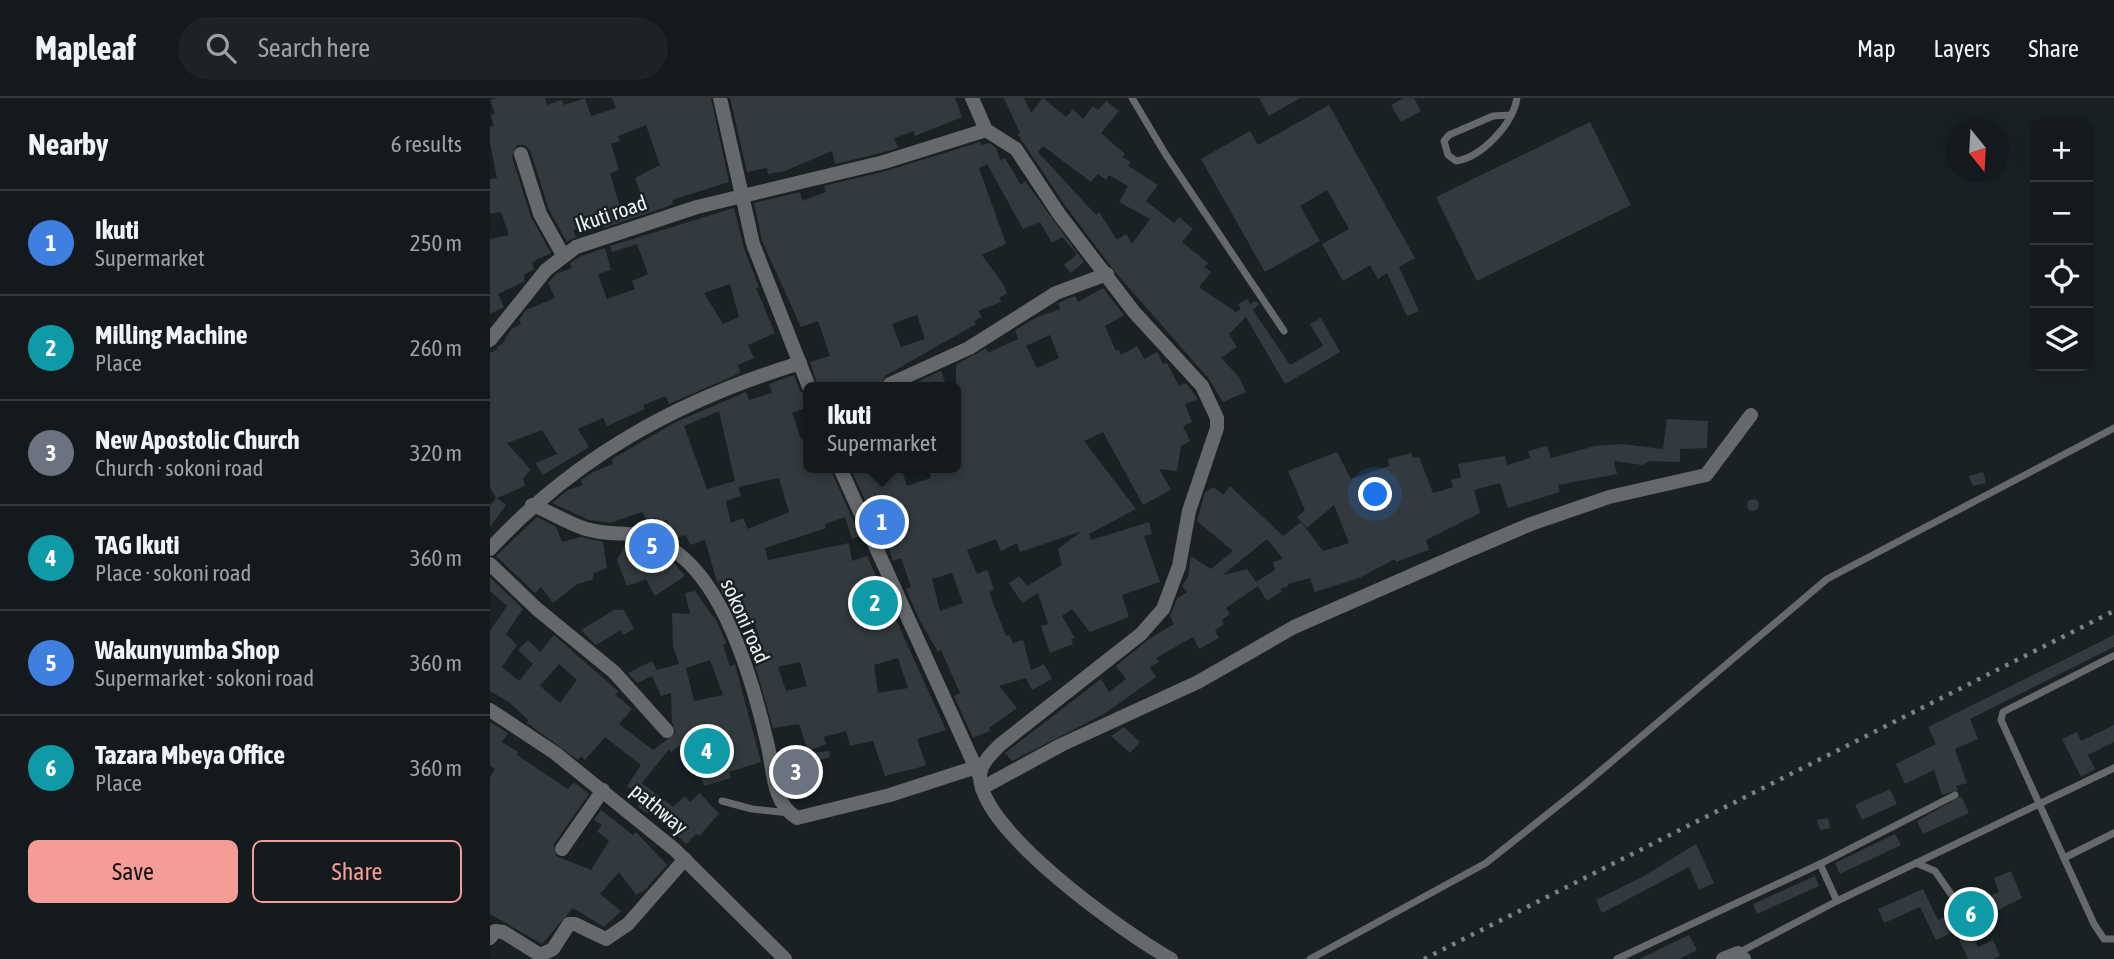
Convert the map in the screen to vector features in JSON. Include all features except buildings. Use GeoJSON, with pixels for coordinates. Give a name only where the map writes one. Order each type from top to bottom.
{"type":"FeatureCollection","features":[{"type":"Feature","properties":{"kind":"street"},"geometry":{"type":"LineString","coordinates":[[720,98],[758,262],[807,382]]}},
{"type":"Feature","properties":{"kind":"street"},"geometry":{"type":"LineString","coordinates":[[972,98],[986,130],[1016,149],[1059,214],[1134,312],[1202,386],[1216,411],[1217,428],[1194,494],[1179,566],[1163,609],[1141,634],[1000,744],[986,760],[979,777]]}},
{"type":"Feature","properties":{"kind":"street","name":"Ikuti road"},"geometry":{"type":"LineString","coordinates":[[490,340],[546,270],[563,255],[612,234],[741,196],[884,162],[986,130]]}},
{"type":"Feature","properties":{"kind":"street"},"geometry":{"type":"LineString","coordinates":[[521,154],[540,214],[563,255]]}},
{"type":"Feature","properties":{"kind":"street"},"geometry":{"type":"LineString","coordinates":[[894,382],[969,348],[1056,293],[1107,274]]}},
{"type":"Feature","properties":{"kind":"street"},"geometry":{"type":"LineString","coordinates":[[490,550],[533,505],[631,434],[701,398],[800,363]]}},
{"type":"Feature","properties":{"kind":"street"},"geometry":{"type":"LineString","coordinates":[[793,816],[979,777],[1082,735],[1198,682],[1294,627],[1531,524],[1609,497],[1706,475],[1751,415]]}},
{"type":"Feature","properties":{"kind":"street"},"geometry":{"type":"LineString","coordinates":[[842,473],[1000,821],[1023,848],[1049,871],[1165,958]]}},
{"type":"Feature","properties":{"kind":"street","name":"sokoni road"},"geometry":{"type":"LineString","coordinates":[[533,505],[587,529],[633,532],[647,536],[679,554],[697,570],[720,606],[733,635],[766,739],[779,799],[793,816]]}},
{"type":"Feature","properties":{"kind":"street"},"geometry":{"type":"LineString","coordinates":[[490,564],[537,609],[614,672],[667,731]]}},
{"type":"Feature","properties":{"kind":"street","name":"pathway"},"geometry":{"type":"LineString","coordinates":[[490,710],[603,790],[685,859],[785,959]]}},
{"type":"Feature","properties":{"kind":"street"},"geometry":{"type":"LineString","coordinates":[[562,849],[603,790]]}},
{"type":"Feature","properties":{"kind":"street"},"geometry":{"type":"LineString","coordinates":[[490,938],[495,931],[503,932],[540,955],[553,949],[569,924],[575,923],[606,939],[628,924],[685,859]]}},
{"type":"Feature","properties":{"kind":"street"},"geometry":{"type":"LineString","coordinates":[[1723,959],[1741,956]]}},
{"type":"Feature","properties":{"kind":"lane"},"geometry":{"type":"LineString","coordinates":[[1132,98],[1173,167],[1284,331]]}},
{"type":"Feature","properties":{"kind":"lane"},"geometry":{"type":"LineString","coordinates":[[1510,115],[1493,116],[1449,135],[1444,141],[1448,155],[1456,161],[1479,150],[1494,138],[1510,115],[1517,98]]}},
{"type":"Feature","properties":{"kind":"lane"},"geometry":{"type":"LineString","coordinates":[[1310,959],[1486,863],[1584,785],[1827,579],[2114,428]]}},
{"type":"Feature","properties":{"kind":"lane"},"geometry":{"type":"LineString","coordinates":[[2113,656],[2003,712],[2003,727],[2099,933],[2104,939],[2114,939]]}},
{"type":"Feature","properties":{"kind":"lane"},"geometry":{"type":"LineString","coordinates":[[1741,956],[1837,901],[2114,768]]}},
{"type":"Feature","properties":{"kind":"lane"},"geometry":{"type":"LineString","coordinates":[[1617,959],[1820,864],[1955,795]]}},
{"type":"Feature","properties":{"kind":"lane"},"geometry":{"type":"LineString","coordinates":[[722,801],[793,816]]}},
{"type":"Feature","properties":{"kind":"lane"},"geometry":{"type":"LineString","coordinates":[[2064,858],[2114,833]]}},
{"type":"Feature","properties":{"kind":"lane"},"geometry":{"type":"LineString","coordinates":[[1915,863],[1935,871],[1953,897]]}},
{"type":"Feature","properties":{"kind":"lane"},"geometry":{"type":"LineString","coordinates":[[1820,864],[1837,901]]}},
{"type":"Feature","properties":{"kind":"railway"},"geometry":{"type":"LineString","coordinates":[[1424,959],[2114,611]]}},
{"type":"Feature","properties":{"kind":"place","name":"Ikuti"},"geometry":{"type":"Point","coordinates":[882,522]}},
{"type":"Feature","properties":{"kind":"place","name":"Wakunyumba Shop"},"geometry":{"type":"Point","coordinates":[652,546]}},
{"type":"Feature","properties":{"kind":"place","name":"Milling Machine"},"geometry":{"type":"Point","coordinates":[875,603]}},
{"type":"Feature","properties":{"kind":"place","name":"TAG Ikuti"},"geometry":{"type":"Point","coordinates":[707,751]}},
{"type":"Feature","properties":{"kind":"place","name":"New Apostolic Church"},"geometry":{"type":"Point","coordinates":[796,772]}},
{"type":"Feature","properties":{"kind":"place","name":"Tazara Mbeya Office"},"geometry":{"type":"Point","coordinates":[1971,914]}}]}
